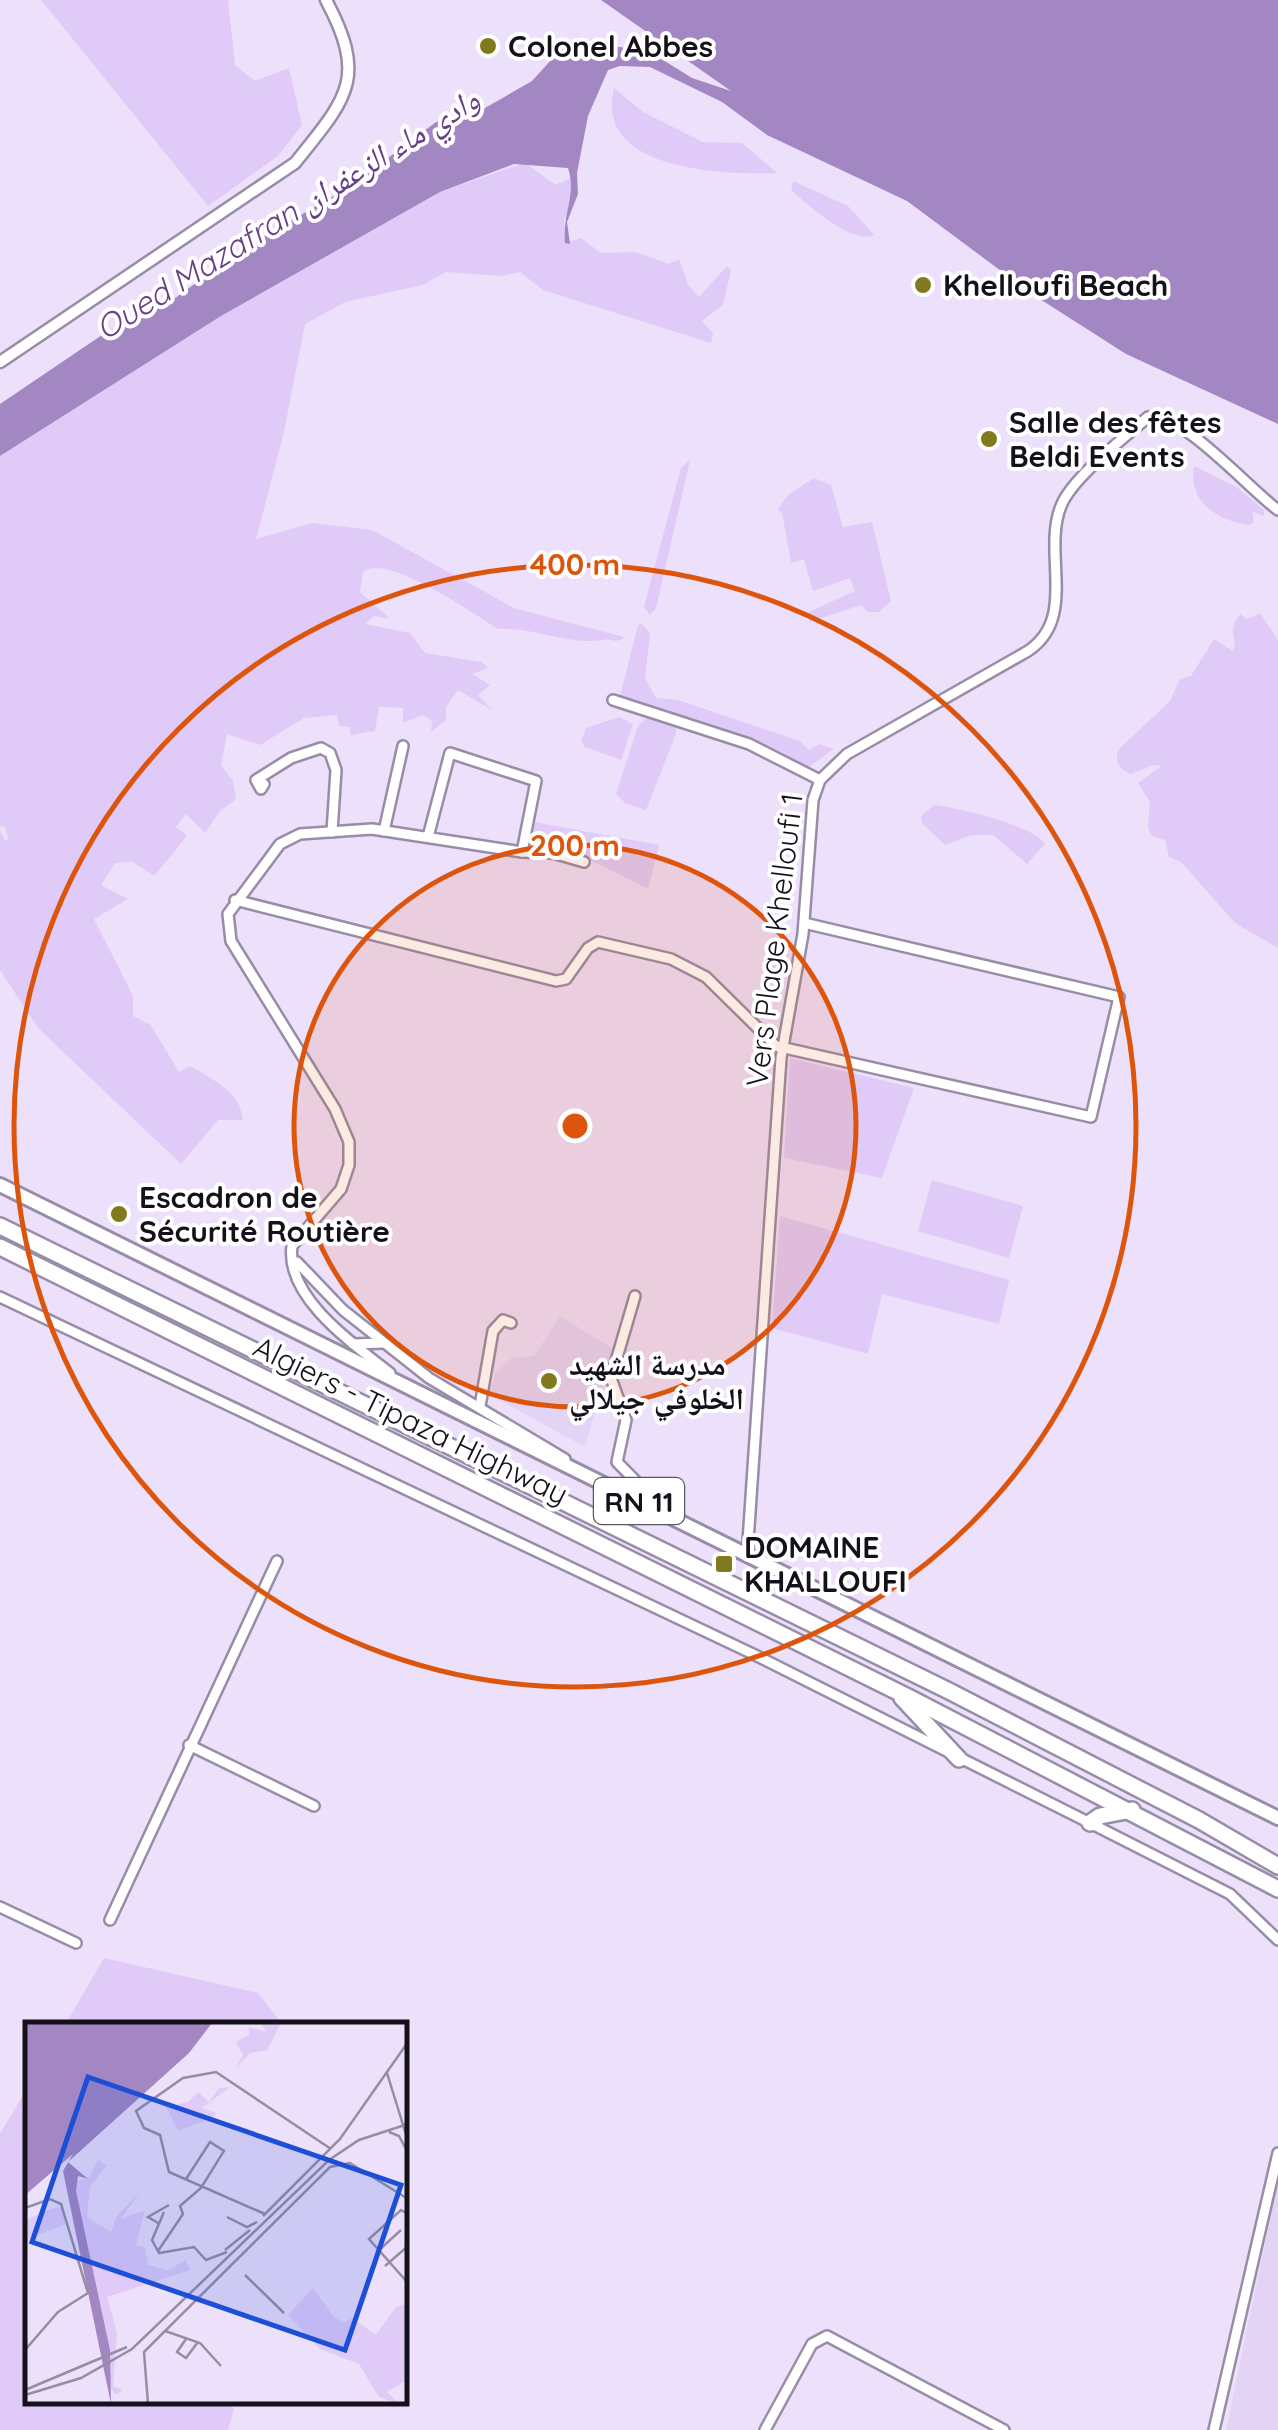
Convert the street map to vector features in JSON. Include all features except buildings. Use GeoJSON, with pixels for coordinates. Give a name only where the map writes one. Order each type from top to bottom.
{"type":"FeatureCollection","features":[{"type":"Feature","properties":{"kind":"highway","name":"Algiers - Tipaza Highway"},"geometry":{"type":"LineString","coordinates":[[0,1226],[950,1691],[1199,1820],[1278,1866]]}},
{"type":"Feature","properties":{"kind":"highway","name":"Algiers - Tipaza Highway"},"geometry":{"type":"LineString","coordinates":[[0,1248],[892,1689],[1278,1889]]}},
{"type":"Feature","properties":{"kind":"highway"},"geometry":{"type":"LineString","coordinates":[[892,1689],[959,1760]]}},
{"type":"Feature","properties":{"kind":"highway"},"geometry":{"type":"LineString","coordinates":[[1090,1823],[1100,1816],[1132,1810]]}},
{"type":"Feature","properties":{"kind":"main road","name":"RN 11"},"geometry":{"type":"LineString","coordinates":[[0,1185],[1278,1818]]}},
{"type":"Feature","properties":{"kind":"street"},"geometry":{"type":"LineString","coordinates":[[0,362],[295,163],[332,117],[349,80],[350,54],[326,0]]}},
{"type":"Feature","properties":{"kind":"street","name":"Vers Plage Khelloufi 1"},"geometry":{"type":"LineString","coordinates":[[748,1556],[782,1047],[804,923],[810,817],[820,780],[857,748],[1037,645],[1054,620],[1060,506],[1076,484],[1148,417],[1161,417],[1208,448],[1278,510]]}},
{"type":"Feature","properties":{"kind":"street"},"geometry":{"type":"LineString","coordinates":[[613,700],[749,744],[820,780]]}},
{"type":"Feature","properties":{"kind":"street"},"geometry":{"type":"LineString","coordinates":[[384,831],[403,746]]}},
{"type":"Feature","properties":{"kind":"street"},"geometry":{"type":"LineString","coordinates":[[264,784],[261,789],[256,780],[291,758],[321,748],[330,753],[336,770],[332,832]]}},
{"type":"Feature","properties":{"kind":"street"},"geometry":{"type":"LineString","coordinates":[[428,836],[450,753],[536,782],[522,852]]}},
{"type":"Feature","properties":{"kind":"street"},"geometry":{"type":"LineString","coordinates":[[410,1389],[310,1303],[292,1257],[292,1246],[346,1179],[349,1142],[336,1109],[231,941],[227,922],[235,900],[280,844],[300,834],[384,831],[522,852],[553,853],[584,862]]}},
{"type":"Feature","properties":{"kind":"street"},"geometry":{"type":"LineString","coordinates":[[235,900],[556,981],[566,978],[588,948],[598,942],[671,960],[706,977],[770,1043],[1091,1117],[1119,997],[804,923]]}},
{"type":"Feature","properties":{"kind":"street"},"geometry":{"type":"LineString","coordinates":[[292,1257],[343,1310],[429,1378],[606,1484]]}},
{"type":"Feature","properties":{"kind":"street"},"geometry":{"type":"LineString","coordinates":[[0,1296],[753,1654],[1090,1823],[1230,1894],[1278,1940]]}},
{"type":"Feature","properties":{"kind":"street"},"geometry":{"type":"LineString","coordinates":[[635,1296],[611,1378],[626,1420],[617,1462],[673,1518]]}},
{"type":"Feature","properties":{"kind":"street"},"geometry":{"type":"LineString","coordinates":[[480,1406],[493,1331],[503,1320],[511,1323]]}},
{"type":"Feature","properties":{"kind":"street"},"geometry":{"type":"LineString","coordinates":[[354,1344],[384,1343]]}},
{"type":"Feature","properties":{"kind":"street"},"geometry":{"type":"LineString","coordinates":[[110,1920],[277,1561]]}},
{"type":"Feature","properties":{"kind":"street"},"geometry":{"type":"LineString","coordinates":[[190,1745],[314,1806]]}},
{"type":"Feature","properties":{"kind":"street"},"geometry":{"type":"LineString","coordinates":[[0,1907],[76,1943]]}},
{"type":"Feature","properties":{"kind":"street"},"geometry":{"type":"LineString","coordinates":[[1214,2430],[1278,2153]]}},
{"type":"Feature","properties":{"kind":"street"},"geometry":{"type":"LineString","coordinates":[[766,2430],[812,2344],[827,2336],[1004,2430]]}},
{"type":"Feature","properties":{"kind":"shaded area"},"geometry":{"type":"Polygon","coordinates":[[[41,0],[228,0],[235,65],[255,81],[289,68],[302,125],[278,156],[208,206],[41,0]]]}},
{"type":"Feature","properties":{"kind":"shaded area"},"geometry":{"type":"Polygon","coordinates":[[[601,0],[1278,0],[1278,424],[1126,354],[1032,294],[907,201],[767,135],[722,102],[650,67],[620,66],[608,70],[588,116],[577,173],[578,194],[567,222],[570,244],[565,243],[565,232],[571,187],[568,168],[514,164],[440,192],[221,316],[0,456],[0,404],[105,333],[171,301],[243,249],[352,185],[436,122],[478,112],[532,81],[562,48],[579,41],[633,49],[655,55],[692,78],[731,91],[601,0]]]}},
{"type":"Feature","properties":{"kind":"shaded area"},"geometry":{"type":"Polygon","coordinates":[[[614,88],[643,112],[703,142],[742,143],[777,173],[696,169],[642,152],[623,137],[613,116],[614,88]]]}},
{"type":"Feature","properties":{"kind":"shaded area"},"geometry":{"type":"Polygon","coordinates":[[[525,163],[556,185],[571,178],[575,194],[564,220],[565,243],[581,238],[601,253],[636,252],[669,264],[679,259],[688,285],[699,297],[727,266],[731,271],[723,305],[702,321],[713,333],[711,343],[543,290],[520,272],[500,276],[446,272],[423,285],[345,302],[305,324],[284,432],[256,539],[312,523],[372,530],[514,608],[624,637],[616,641],[589,641],[498,629],[410,578],[391,570],[374,568],[363,572],[360,592],[390,619],[374,616],[365,624],[410,633],[425,653],[482,662],[488,668],[472,674],[490,685],[478,695],[492,710],[458,690],[446,707],[446,720],[431,732],[432,721],[423,715],[403,723],[403,708],[379,707],[375,731],[350,735],[350,727],[339,726],[337,715],[304,718],[260,745],[227,734],[221,765],[233,781],[236,799],[219,812],[205,833],[186,814],[176,827],[187,836],[154,876],[133,862],[115,863],[101,885],[128,899],[94,919],[133,996],[133,1016],[151,1025],[179,1072],[190,1066],[208,1076],[231,1094],[241,1110],[243,1120],[218,1120],[181,1164],[38,1028],[0,970],[0,831],[6,842],[8,837],[4,825],[0,827],[0,456],[221,316],[440,192],[525,163]]]}},
{"type":"Feature","properties":{"kind":"shaded area"},"geometry":{"type":"Polygon","coordinates":[[[793,181],[848,206],[874,235],[854,234],[831,222],[791,190],[793,181]]]}},
{"type":"Feature","properties":{"kind":"shaded area"},"geometry":{"type":"Polygon","coordinates":[[[690,460],[656,608],[650,615],[644,607],[681,468],[690,460]]]}},
{"type":"Feature","properties":{"kind":"shaded area"},"geometry":{"type":"Polygon","coordinates":[[[1194,466],[1238,488],[1264,510],[1264,516],[1252,511],[1254,522],[1250,525],[1226,519],[1207,508],[1196,490],[1194,466]]]}},
{"type":"Feature","properties":{"kind":"shaded area"},"geometry":{"type":"Polygon","coordinates":[[[814,478],[831,485],[843,527],[872,522],[891,601],[879,612],[868,612],[861,605],[809,622],[809,612],[855,591],[850,578],[813,591],[804,559],[791,563],[782,512],[777,510],[788,495],[814,478]]]}},
{"type":"Feature","properties":{"kind":"shaded area"},"geometry":{"type":"Polygon","coordinates":[[[1260,613],[1278,640],[1278,948],[1235,923],[1181,862],[1169,857],[1165,840],[1152,836],[1148,828],[1150,802],[1138,783],[1162,766],[1152,765],[1131,774],[1117,760],[1120,748],[1170,701],[1180,679],[1191,676],[1214,639],[1233,651],[1233,627],[1240,614],[1247,619],[1260,613]]]}},
{"type":"Feature","properties":{"kind":"shaded area"},"geometry":{"type":"Polygon","coordinates":[[[642,624],[650,633],[645,678],[656,698],[678,700],[800,741],[809,750],[819,744],[833,749],[808,768],[780,751],[620,697],[638,625],[642,624]]]}},
{"type":"Feature","properties":{"kind":"shaded area"},"geometry":{"type":"Polygon","coordinates":[[[619,717],[633,724],[621,760],[585,747],[581,741],[586,728],[619,717]]]}},
{"type":"Feature","properties":{"kind":"shaded area"},"geometry":{"type":"Polygon","coordinates":[[[648,717],[676,725],[676,734],[646,810],[625,803],[616,794],[638,726],[648,717]]]}},
{"type":"Feature","properties":{"kind":"shaded area"},"geometry":{"type":"Polygon","coordinates":[[[934,805],[1011,824],[1045,844],[1027,864],[993,835],[971,835],[945,845],[922,823],[921,816],[934,805]]]}},
{"type":"Feature","properties":{"kind":"shaded area"},"geometry":{"type":"Polygon","coordinates":[[[534,822],[659,845],[648,889],[590,860],[530,848],[534,822]]]}},
{"type":"Feature","properties":{"kind":"shaded area"},"geometry":{"type":"Polygon","coordinates":[[[790,1058],[914,1088],[882,1178],[784,1158],[790,1058]]]}},
{"type":"Feature","properties":{"kind":"shaded area"},"geometry":{"type":"Polygon","coordinates":[[[932,1180],[1023,1206],[1009,1258],[918,1231],[932,1180]]]}},
{"type":"Feature","properties":{"kind":"shaded area"},"geometry":{"type":"Polygon","coordinates":[[[780,1216],[1009,1280],[999,1324],[882,1294],[868,1354],[772,1328],[780,1216]]]}},
{"type":"Feature","properties":{"kind":"shaded area","name":"مدرسة الشهيد الخلوفي جيلالي"},"geometry":{"type":"Polygon","coordinates":[[[560,1316],[613,1349],[585,1447],[490,1395],[495,1374],[511,1358],[534,1356],[560,1316]]]}},
{"type":"Feature","properties":{"kind":"shaded area"},"geometry":{"type":"Polygon","coordinates":[[[104,1958],[258,1993],[281,2022],[67,2022],[104,1958]]]}},
{"type":"Feature","properties":{"kind":"shaded area"},"geometry":{"type":"Polygon","coordinates":[[[25,2091],[25,2405],[229,2405],[234,2409],[228,2430],[0,2430],[0,2134],[25,2091]]]}},
{"type":"Feature","properties":{"kind":"shaded area"},"geometry":{"type":"Polygon","coordinates":[[[1278,2181],[1278,2430],[1226,2430],[1278,2181]]]}},
{"type":"Feature","properties":{"kind":"place","name":"Colonel Abbes"},"geometry":{"type":"Point","coordinates":[488,46]}},
{"type":"Feature","properties":{"kind":"place","name":"Khelloufi Beach"},"geometry":{"type":"Point","coordinates":[923,285]}},
{"type":"Feature","properties":{"kind":"place","name":"Salle des fêtes Beldi Events"},"geometry":{"type":"Point","coordinates":[989,439]}},
{"type":"Feature","properties":{"kind":"place","name":"Escadron de Sécurité Routière"},"geometry":{"type":"Point","coordinates":[119,1214]}},
{"type":"Feature","properties":{"kind":"place","name":"مدرسة الشهيد الخلوفي جيلالي"},"geometry":{"type":"Point","coordinates":[549,1381]}},
{"type":"Feature","properties":{"kind":"place","name":"DOMAINE KHALLOUFI"},"geometry":{"type":"Point","coordinates":[724,1564]}},
{"type":"Feature","properties":{"kind":"water label","name":"Oued Mazafran وادي ماء الزعفران"},"geometry":{"type":"Point","coordinates":[287,213]}}]}
